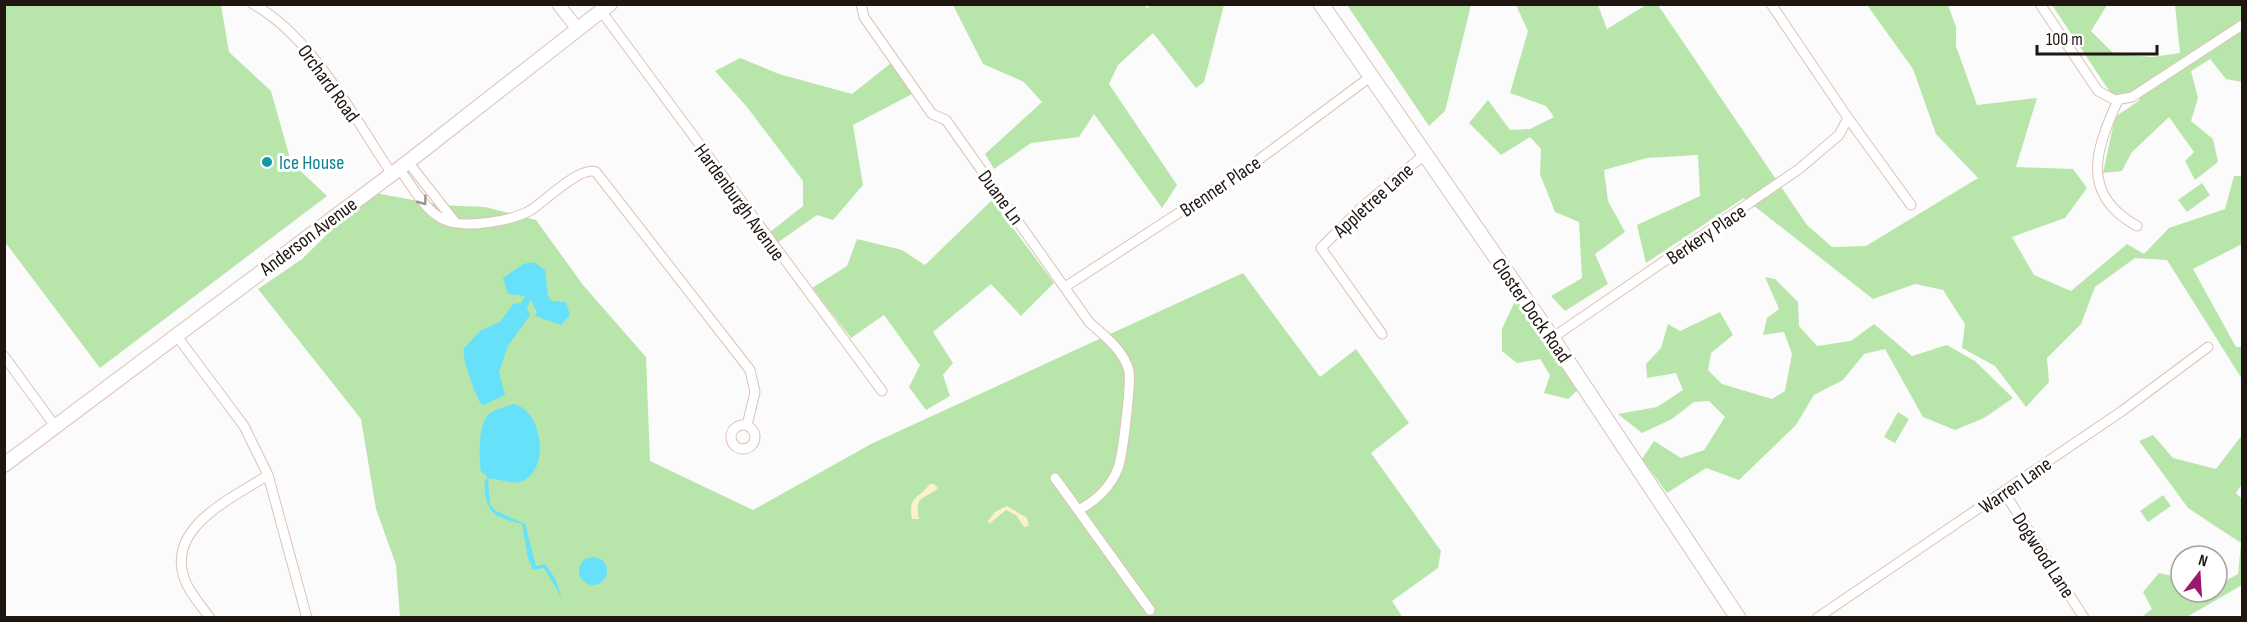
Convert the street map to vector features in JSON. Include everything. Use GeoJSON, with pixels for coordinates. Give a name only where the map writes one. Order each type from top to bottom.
{"type":"FeatureCollection","features":[{"type":"Feature","properties":{"kind":"main road","name":"Closter Dock Road"},"geometry":{"type":"LineString","coordinates":[[1322,4],[1370,77],[1552,338],[1738,618]]}},
{"type":"Feature","properties":{"kind":"main road","name":"Anderson Avenue"},"geometry":{"type":"LineString","coordinates":[[4,465],[400,168],[605,8]]}},
{"type":"Feature","properties":{"kind":"street","name":"Orchard Road"},"geometry":{"type":"LineString","coordinates":[[253,4],[276,20],[306,48],[431,211],[446,221],[474,224],[515,217],[531,209],[583,171],[596,172],[750,370],[755,393],[747,425]]}},
{"type":"Feature","properties":{"kind":"street"},"geometry":{"type":"LineString","coordinates":[[558,4],[577,28]]}},
{"type":"Feature","properties":{"kind":"street","name":"Duane Ln"},"geometry":{"type":"LineString","coordinates":[[861,4],[864,17],[932,114],[946,120],[1089,322],[1103,332],[1129,371],[1118,468],[1096,501],[1078,510]]}},
{"type":"Feature","properties":{"kind":"street"},"geometry":{"type":"LineString","coordinates":[[1771,4],[1848,118],[1911,205]]}},
{"type":"Feature","properties":{"kind":"street"},"geometry":{"type":"LineString","coordinates":[[2040,4],[2098,91],[2118,100],[2132,97],[2242,25]]}},
{"type":"Feature","properties":{"kind":"street","name":"Hardenburgh Avenue"},"geometry":{"type":"LineString","coordinates":[[605,8],[882,392]]}},
{"type":"Feature","properties":{"kind":"street","name":"Brenner Place"},"geometry":{"type":"LineString","coordinates":[[1065,287],[1249,168],[1370,77]]}},
{"type":"Feature","properties":{"kind":"street"},"geometry":{"type":"LineString","coordinates":[[2118,100],[2098,150],[2098,178],[2113,209],[2137,226]]}},
{"type":"Feature","properties":{"kind":"street","name":"Berkery Place"},"geometry":{"type":"LineString","coordinates":[[1552,338],[1799,170],[1839,135],[1848,118]]}},
{"type":"Feature","properties":{"kind":"street","name":"Appletree Lane"},"geometry":{"type":"LineString","coordinates":[[1382,334],[1321,248],[1362,207],[1424,155]]}},
{"type":"Feature","properties":{"kind":"street"},"geometry":{"type":"LineString","coordinates":[[176,335],[244,426],[268,475],[307,618]]}},
{"type":"Feature","properties":{"kind":"street","name":"Warren Lane"},"geometry":{"type":"LineString","coordinates":[[1818,618],[2122,411],[2208,347]]}},
{"type":"Feature","properties":{"kind":"street"},"geometry":{"type":"LineString","coordinates":[[4,356],[56,426]]}},
{"type":"Feature","properties":{"kind":"street"},"geometry":{"type":"LineString","coordinates":[[210,618],[184,579],[182,560],[187,539],[199,522],[268,475]]}},
{"type":"Feature","properties":{"kind":"street"},"geometry":{"type":"LineString","coordinates":[[1055,478],[1150,610]]}},
{"type":"Feature","properties":{"kind":"street","name":"Dogwood Lane"},"geometry":{"type":"LineString","coordinates":[[2004,492],[2084,618]]}},
{"type":"Feature","properties":{"kind":"green space"},"geometry":{"type":"Polygon","coordinates":[[[5,4],[221,5],[229,52],[271,91],[291,162],[327,196],[100,368],[5,242],[5,4]]]}},
{"type":"Feature","properties":{"kind":"green space"},"geometry":{"type":"Polygon","coordinates":[[[1144,4],[1147,8],[1152,4],[1224,5],[1204,82],[1196,88],[1153,33],[1118,65],[1109,84],[1177,185],[1162,208],[1094,114],[1079,137],[1031,143],[994,169],[985,154],[1042,102],[1024,82],[983,64],[953,5],[1144,4]]]}},
{"type":"Feature","properties":{"kind":"green space"},"geometry":{"type":"Polygon","coordinates":[[[1347,5],[1471,5],[1445,111],[1429,126],[1347,5]]]}},
{"type":"Feature","properties":{"kind":"green space"},"geometry":{"type":"Polygon","coordinates":[[[1516,5],[1598,5],[1607,29],[1646,5],[1658,5],[1807,225],[1832,247],[1866,246],[1978,178],[1936,134],[1913,69],[1867,5],[1948,5],[1956,27],[1956,46],[1977,105],[2037,98],[2016,167],[2073,169],[2087,188],[2065,218],[2012,237],[2034,275],[2071,291],[2127,244],[2144,254],[2169,228],[2225,209],[2234,176],[2242,176],[2242,244],[2193,269],[2236,347],[2242,347],[2242,379],[2167,260],[2135,258],[2095,287],[2081,324],[2047,358],[2049,382],[2026,407],[1995,366],[1962,348],[1965,324],[1943,290],[1915,284],[1873,299],[1744,198],[1646,263],[1637,225],[1700,196],[1698,155],[1647,158],[1604,170],[1608,201],[1625,232],[1595,254],[1608,284],[1565,311],[1551,296],[1582,278],[1579,222],[1555,212],[1540,174],[1541,149],[1530,137],[1501,155],[1469,123],[1488,100],[1510,130],[1530,129],[1554,117],[1546,106],[1510,93],[1528,31],[1516,5]]]}},
{"type":"Feature","properties":{"kind":"green space"},"geometry":{"type":"Polygon","coordinates":[[[2052,5],[2107,5],[2091,31],[2114,54],[2152,57],[2180,53],[2175,5],[2242,5],[2242,82],[2226,79],[2210,59],[2191,71],[2198,98],[2191,121],[2213,139],[2218,162],[2195,180],[2185,161],[2194,152],[2169,117],[2132,152],[2122,171],[2103,173],[2115,117],[2140,100],[2131,92],[2112,95],[2052,5]]]}},
{"type":"Feature","properties":{"kind":"green space"},"geometry":{"type":"Polygon","coordinates":[[[740,58],[779,74],[852,94],[891,63],[914,93],[853,125],[863,185],[833,220],[817,215],[777,243],[770,232],[803,206],[803,181],[747,107],[715,71],[740,58]]]}},
{"type":"Feature","properties":{"kind":"green space"},"geometry":{"type":"Polygon","coordinates":[[[2202,183],[2210,195],[2187,212],[2178,200],[2202,183]]]}},
{"type":"Feature","properties":{"kind":"green space"},"geometry":{"type":"Polygon","coordinates":[[[370,192],[440,205],[485,207],[536,220],[583,285],[646,357],[650,461],[753,510],[871,444],[1243,273],[1320,377],[1356,349],[1409,423],[1371,453],[1441,551],[1438,568],[1392,601],[1403,618],[400,617],[396,565],[376,509],[361,419],[258,289],[302,259],[370,192]]]}},
{"type":"Feature","properties":{"kind":"green space"},"geometry":{"type":"Polygon","coordinates":[[[992,200],[1054,283],[1021,316],[991,284],[933,332],[953,363],[943,375],[950,396],[926,410],[909,387],[920,365],[884,315],[851,338],[812,288],[847,266],[857,239],[902,250],[925,265],[992,200]]]}},
{"type":"Feature","properties":{"kind":"green space"},"geometry":{"type":"Polygon","coordinates":[[[1765,277],[1775,279],[1798,302],[1799,326],[1817,346],[1851,341],[1874,324],[1912,356],[1947,345],[1975,361],[2013,398],[1984,418],[1955,430],[1923,417],[1885,349],[1864,354],[1843,380],[1814,395],[1796,425],[1739,480],[1706,468],[1667,493],[1642,459],[1654,441],[1681,458],[1704,450],[1725,417],[1709,401],[1694,402],[1672,419],[1642,433],[1618,414],[1657,407],[1683,390],[1676,373],[1647,378],[1646,364],[1661,348],[1668,324],[1680,331],[1720,312],[1733,335],[1711,353],[1708,370],[1722,384],[1772,399],[1785,391],[1792,354],[1784,332],[1763,335],[1767,318],[1779,309],[1765,277]]]}},
{"type":"Feature","properties":{"kind":"green space"},"geometry":{"type":"Polygon","coordinates":[[[1517,297],[1580,388],[1568,399],[1544,393],[1550,375],[1540,359],[1517,363],[1502,351],[1502,329],[1517,297]]]}},
{"type":"Feature","properties":{"kind":"green space"},"geometry":{"type":"Polygon","coordinates":[[[1898,412],[1909,419],[1895,443],[1884,437],[1898,412]]]}},
{"type":"Feature","properties":{"kind":"green space"},"geometry":{"type":"Polygon","coordinates":[[[2153,435],[2173,458],[2216,469],[2242,435],[2242,484],[2236,493],[2242,499],[2242,585],[2229,593],[2229,579],[2238,574],[2241,543],[2188,508],[2139,441],[2153,435]]]}},
{"type":"Feature","properties":{"kind":"green space"},"geometry":{"type":"Polygon","coordinates":[[[2163,495],[2171,506],[2148,522],[2140,511],[2163,495]]]}},
{"type":"Feature","properties":{"kind":"green space"},"geometry":{"type":"Polygon","coordinates":[[[2159,573],[2169,575],[2169,604],[2209,604],[2187,617],[2142,617],[2152,609],[2143,592],[2159,573]]]}},
{"type":"Feature","properties":{"kind":"sand"},"geometry":{"type":"Polygon","coordinates":[[[930,484],[938,488],[921,499],[918,506],[919,519],[912,519],[911,506],[915,498],[930,484]]]}},
{"type":"Feature","properties":{"kind":"sand"},"geometry":{"type":"Polygon","coordinates":[[[1007,506],[1027,518],[1029,526],[1024,527],[1016,515],[1006,510],[989,524],[988,521],[995,512],[1007,506]]]}},
{"type":"Feature","properties":{"kind":"water"},"geometry":{"type":"Polygon","coordinates":[[[534,262],[545,270],[548,296],[552,301],[566,302],[570,315],[561,325],[535,316],[537,313],[531,300],[527,308],[530,315],[508,346],[499,372],[505,395],[484,405],[481,404],[466,367],[464,348],[481,330],[500,322],[513,304],[521,303],[525,296],[508,294],[503,278],[523,264],[534,262]]]}},
{"type":"Feature","properties":{"kind":"water"},"geometry":{"type":"Polygon","coordinates":[[[512,404],[522,408],[530,415],[536,426],[540,452],[532,474],[523,481],[488,479],[490,505],[496,511],[525,524],[536,566],[545,564],[555,578],[562,598],[544,568],[533,570],[528,558],[522,524],[496,515],[486,499],[484,485],[488,477],[481,472],[480,459],[483,425],[489,414],[512,404]]]}},
{"type":"Feature","properties":{"kind":"water"},"geometry":{"type":"Polygon","coordinates":[[[593,557],[603,561],[607,571],[603,581],[593,585],[583,581],[579,571],[583,561],[593,557]]]}},
{"type":"Feature","properties":{"kind":"place","name":"Ice House"},"geometry":{"type":"Point","coordinates":[267,162]}}]}
